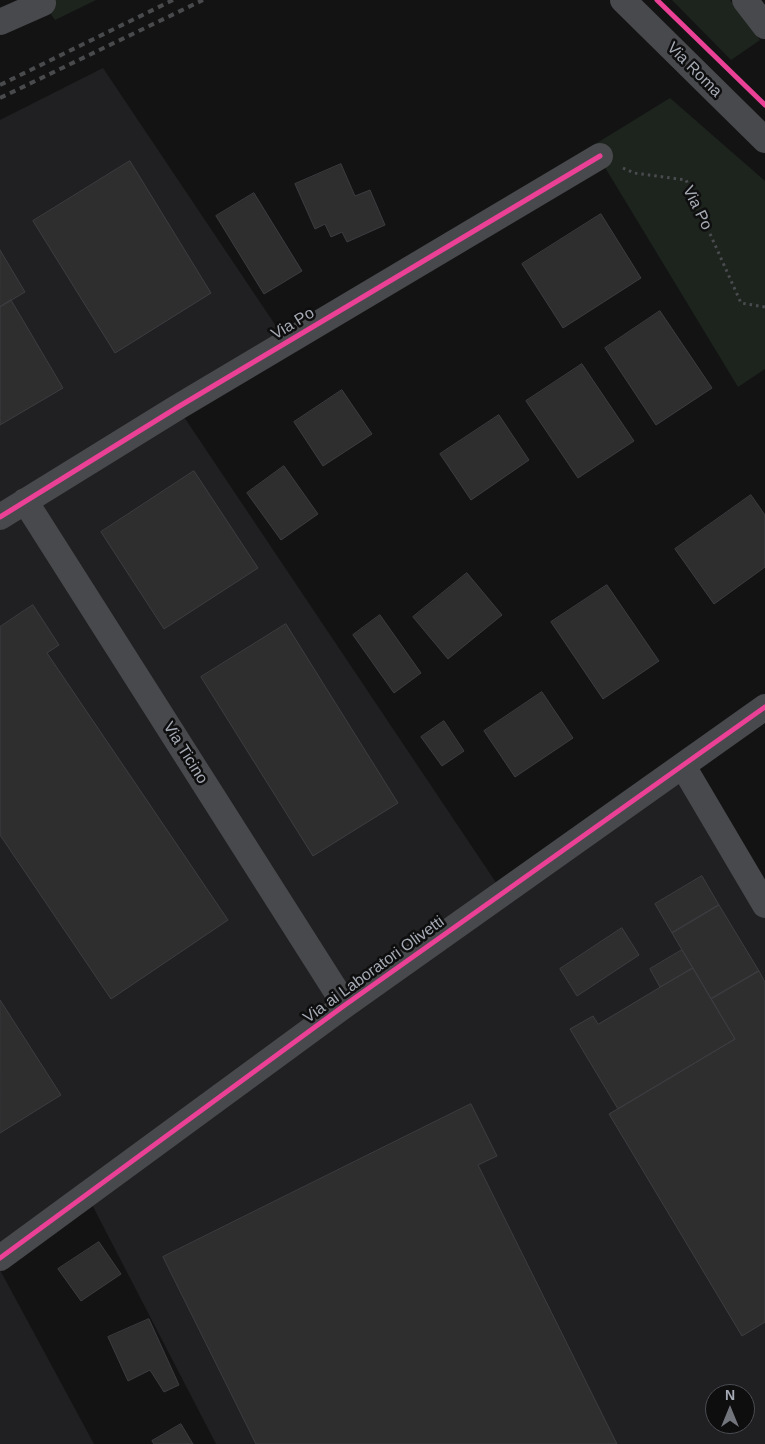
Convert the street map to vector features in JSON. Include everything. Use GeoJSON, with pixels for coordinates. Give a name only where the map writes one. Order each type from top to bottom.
{"type":"FeatureCollection","features":[{"type":"Feature","properties":{"kind":"street","name":"Via Roma"},"geometry":{"type":"LineString","coordinates":[[624,0],[765,140]]}},
{"type":"Feature","properties":{"kind":"street"},"geometry":{"type":"LineString","coordinates":[[746,0],[765,26]]}},
{"type":"Feature","properties":{"kind":"street"},"geometry":{"type":"LineString","coordinates":[[0,22],[43,3]]}},
{"type":"Feature","properties":{"kind":"street","name":"Via Po"},"geometry":{"type":"LineString","coordinates":[[0,518],[600,156]]}},
{"type":"Feature","properties":{"kind":"street","name":"Via Ticino"},"geometry":{"type":"LineString","coordinates":[[26,501],[345,1005]]}},
{"type":"Feature","properties":{"kind":"street","name":"Via ai Laboratori Olivetti"},"geometry":{"type":"LineString","coordinates":[[0,1258],[345,1005],[765,707]]}},
{"type":"Feature","properties":{"kind":"street"},"geometry":{"type":"LineString","coordinates":[[683,766],[765,905]]}},
{"type":"Feature","properties":{"kind":"shaded area"},"geometry":{"type":"Polygon","coordinates":[[[41,0],[96,0],[55,20],[41,0]]]}},
{"type":"Feature","properties":{"kind":"shaded area"},"geometry":{"type":"Polygon","coordinates":[[[672,0],[730,0],[760,40],[731,60],[672,0]]]}},
{"type":"Feature","properties":{"kind":"shaded area"},"geometry":{"type":"Polygon","coordinates":[[[103,68],[282,335],[178,408],[503,893],[683,766],[765,905],[765,1444],[216,1444],[87,1195],[0,1258],[0,120],[103,68]]]}},
{"type":"Feature","properties":{"kind":"shaded area"},"geometry":{"type":"Polygon","coordinates":[[[670,98],[765,181],[765,369],[738,387],[592,146],[670,98]]]}},
{"type":"Feature","properties":{"kind":"shaded area"},"geometry":{"type":"Polygon","coordinates":[[[0,1270],[94,1444],[0,1444],[0,1270]]]}},
{"type":"Feature","properties":{"kind":"building"},"geometry":{"type":"Polygon","coordinates":[[[130,161],[211,293],[115,353],[33,221],[130,161]]]}},
{"type":"Feature","properties":{"kind":"building"},"geometry":{"type":"Polygon","coordinates":[[[341,164],[355,196],[370,190],[385,225],[347,242],[342,232],[331,237],[325,224],[315,229],[295,184],[341,164]]]}},
{"type":"Feature","properties":{"kind":"building"},"geometry":{"type":"Polygon","coordinates":[[[254,193],[302,271],[264,294],[216,216],[254,193]]]}},
{"type":"Feature","properties":{"kind":"building"},"geometry":{"type":"Polygon","coordinates":[[[601,214],[641,278],[563,328],[522,264],[601,214]]]}},
{"type":"Feature","properties":{"kind":"building"},"geometry":{"type":"Polygon","coordinates":[[[0,250],[25,292],[0,307],[0,250]]]}},
{"type":"Feature","properties":{"kind":"building"},"geometry":{"type":"Polygon","coordinates":[[[11,300],[63,388],[0,425],[0,307],[11,300]]]}},
{"type":"Feature","properties":{"kind":"building"},"geometry":{"type":"Polygon","coordinates":[[[660,311],[712,388],[656,425],[605,348],[660,311]]]}},
{"type":"Feature","properties":{"kind":"building"},"geometry":{"type":"Polygon","coordinates":[[[582,364],[634,441],[578,478],[526,401],[582,364]]]}},
{"type":"Feature","properties":{"kind":"building"},"geometry":{"type":"Polygon","coordinates":[[[342,390],[372,434],[323,466],[294,422],[342,390]]]}},
{"type":"Feature","properties":{"kind":"building"},"geometry":{"type":"Polygon","coordinates":[[[499,415],[529,460],[471,500],[440,454],[499,415]]]}},
{"type":"Feature","properties":{"kind":"building"},"geometry":{"type":"Polygon","coordinates":[[[284,466],[318,514],[281,540],[247,493],[284,466]]]}},
{"type":"Feature","properties":{"kind":"building"},"geometry":{"type":"Polygon","coordinates":[[[194,471],[258,568],[164,629],[101,532],[194,471]]]}},
{"type":"Feature","properties":{"kind":"building"},"geometry":{"type":"Polygon","coordinates":[[[751,495],[765,515],[765,567],[714,604],[675,549],[751,495]]]}},
{"type":"Feature","properties":{"kind":"building"},"geometry":{"type":"Polygon","coordinates":[[[467,573],[502,615],[448,659],[413,617],[467,573]]]}},
{"type":"Feature","properties":{"kind":"building"},"geometry":{"type":"Polygon","coordinates":[[[607,585],[659,661],[603,699],[551,622],[607,585]]]}},
{"type":"Feature","properties":{"kind":"building"},"geometry":{"type":"Polygon","coordinates":[[[33,605],[59,645],[47,653],[228,920],[111,999],[0,835],[0,627],[33,605]]]}},
{"type":"Feature","properties":{"kind":"building"},"geometry":{"type":"Polygon","coordinates":[[[380,615],[421,673],[394,693],[353,635],[380,615]]]}},
{"type":"Feature","properties":{"kind":"building"},"geometry":{"type":"Polygon","coordinates":[[[286,624],[398,803],[313,856],[201,677],[286,624]]]}},
{"type":"Feature","properties":{"kind":"building"},"geometry":{"type":"Polygon","coordinates":[[[542,692],[573,738],[515,777],[484,731],[542,692]]]}},
{"type":"Feature","properties":{"kind":"building"},"geometry":{"type":"Polygon","coordinates":[[[444,721],[464,751],[442,766],[421,737],[444,721]]]}},
{"type":"Feature","properties":{"kind":"building"},"geometry":{"type":"Polygon","coordinates":[[[702,876],[719,905],[672,933],[655,904],[702,876]]]}},
{"type":"Feature","properties":{"kind":"building"},"geometry":{"type":"Polygon","coordinates":[[[719,905],[759,971],[711,999],[672,933],[719,905]]]}},
{"type":"Feature","properties":{"kind":"building"},"geometry":{"type":"Polygon","coordinates":[[[622,928],[639,955],[577,996],[560,969],[622,928]]]}},
{"type":"Feature","properties":{"kind":"building"},"geometry":{"type":"Polygon","coordinates":[[[682,950],[693,968],[660,987],[650,969],[682,950]]]}},
{"type":"Feature","properties":{"kind":"building"},"geometry":{"type":"Polygon","coordinates":[[[693,968],[735,1039],[618,1109],[570,1029],[593,1016],[598,1024],[693,968]]]}},
{"type":"Feature","properties":{"kind":"building"},"geometry":{"type":"Polygon","coordinates":[[[759,971],[765,982],[765,1322],[742,1336],[609,1114],[735,1039],[711,999],[759,971]]]}},
{"type":"Feature","properties":{"kind":"building"},"geometry":{"type":"Polygon","coordinates":[[[0,1000],[61,1095],[0,1133],[0,1000]]]}},
{"type":"Feature","properties":{"kind":"building"},"geometry":{"type":"Polygon","coordinates":[[[471,1104],[497,1156],[478,1165],[617,1444],[256,1444],[163,1257],[471,1104]]]}},
{"type":"Feature","properties":{"kind":"building"},"geometry":{"type":"Polygon","coordinates":[[[99,1242],[121,1274],[81,1301],[58,1269],[99,1242]]]}},
{"type":"Feature","properties":{"kind":"building"},"geometry":{"type":"Polygon","coordinates":[[[149,1319],[179,1385],[164,1392],[150,1370],[128,1381],[108,1337],[149,1319]]]}},
{"type":"Feature","properties":{"kind":"building"},"geometry":{"type":"Polygon","coordinates":[[[181,1424],[193,1444],[154,1444],[152,1441],[181,1424]]]}},
{"type":"Feature","properties":{"kind":"railway"},"geometry":{"type":"LineString","coordinates":[[0,85],[173,0]]}},
{"type":"Feature","properties":{"kind":"railway"},"geometry":{"type":"LineString","coordinates":[[0,98],[203,0]]}},
{"type":"Feature","properties":{"kind":"cycle path"},"geometry":{"type":"LineString","coordinates":[[657,0],[765,105]]}},
{"type":"Feature","properties":{"kind":"cycle path"},"geometry":{"type":"LineString","coordinates":[[0,517],[178,407],[600,156]]}},
{"type":"Feature","properties":{"kind":"cycle path"},"geometry":{"type":"LineString","coordinates":[[0,1258],[345,1005],[765,707]]}}]}
